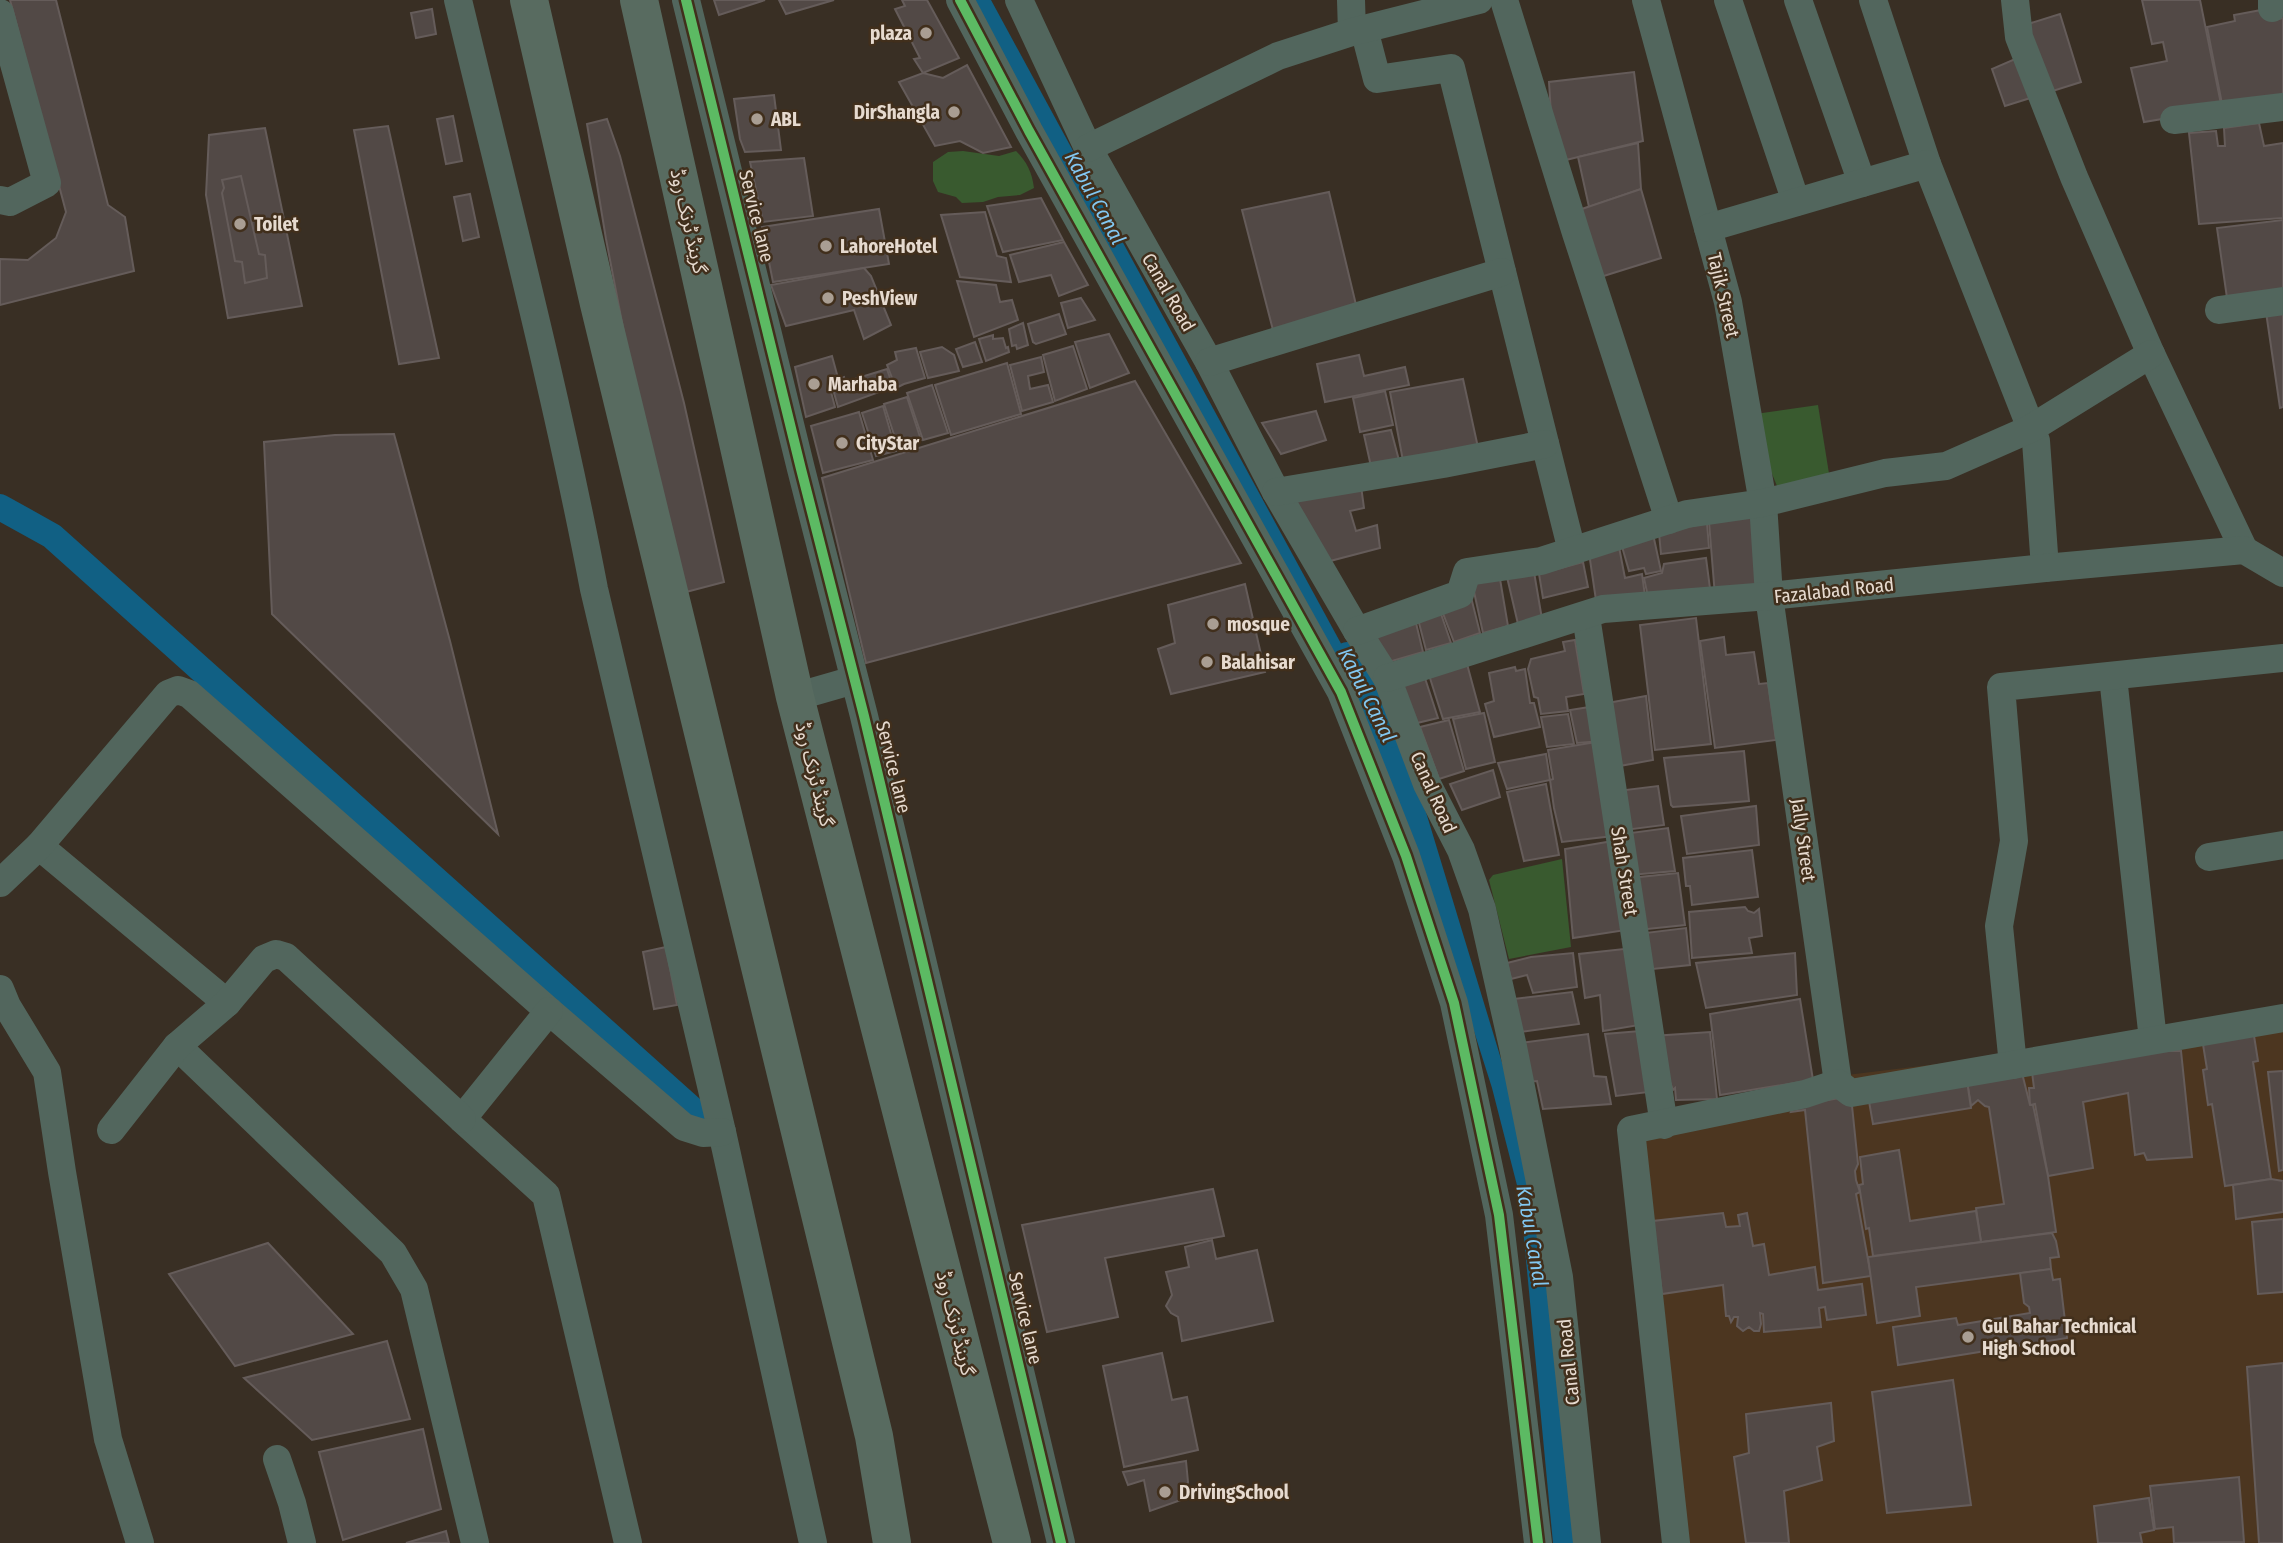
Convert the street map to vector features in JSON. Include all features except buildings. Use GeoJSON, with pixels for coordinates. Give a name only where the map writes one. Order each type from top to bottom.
{"type":"FeatureCollection","features":[{"type":"Feature","properties":{"kind":"highway"},"geometry":{"type":"LineString","coordinates":[[529,0],[606,331],[874,1436],[892,1543]]}},
{"type":"Feature","properties":{"kind":"highway","name":"گرینڈ ٹرنک روڈ"},"geometry":{"type":"LineString","coordinates":[[639,0],[795,697],[1012,1543]]}},
{"type":"Feature","properties":{"kind":"highway"},"geometry":{"type":"LineString","coordinates":[[874,1436],[913,1543]]}},
{"type":"Feature","properties":{"kind":"street"},"geometry":{"type":"LineString","coordinates":[[458,0],[542,350],[594,589],[722,1132],[813,1543]]}},
{"type":"Feature","properties":{"kind":"street","name":"Service lane"},"geometry":{"type":"LineString","coordinates":[[686,0],[855,680],[1062,1543]]}},
{"type":"Feature","properties":{"kind":"street"},"geometry":{"type":"LineString","coordinates":[[960,0],[1029,131],[1341,692],[1406,856],[1454,1003],[1499,1214],[1538,1543]]}},
{"type":"Feature","properties":{"kind":"street","name":"Canal Road"},"geometry":{"type":"LineString","coordinates":[[1019,0],[1088,148],[1209,362],[1276,492],[1387,678],[1427,784],[1461,850],[1482,909],[1559,1277],[1587,1543]]}},
{"type":"Feature","properties":{"kind":"street"},"geometry":{"type":"LineString","coordinates":[[1350,0],[1358,30],[1377,79],[1451,68],[1572,551]]}},
{"type":"Feature","properties":{"kind":"street"},"geometry":{"type":"LineString","coordinates":[[1088,148],[1278,56],[1358,30],[1479,0]]}},
{"type":"Feature","properties":{"kind":"street"},"geometry":{"type":"LineString","coordinates":[[1504,0],[1669,520]]}},
{"type":"Feature","properties":{"kind":"street","name":"Tajik Street"},"geometry":{"type":"LineString","coordinates":[[1646,0],[1728,302],[1763,503],[1769,596]]}},
{"type":"Feature","properties":{"kind":"street"},"geometry":{"type":"LineString","coordinates":[[1728,0],[1796,202]]}},
{"type":"Feature","properties":{"kind":"street"},"geometry":{"type":"LineString","coordinates":[[1798,0],[1862,183]]}},
{"type":"Feature","properties":{"kind":"street"},"geometry":{"type":"LineString","coordinates":[[1873,0],[1927,164],[2036,441],[2045,568]]}},
{"type":"Feature","properties":{"kind":"street"},"geometry":{"type":"LineString","coordinates":[[2015,0],[2019,37],[2074,177],[2151,354],[2244,550],[2283,573]]}},
{"type":"Feature","properties":{"kind":"street"},"geometry":{"type":"LineString","coordinates":[[0,13],[47,183],[10,202],[0,200]]}},
{"type":"Feature","properties":{"kind":"street"},"geometry":{"type":"LineString","coordinates":[[2174,120],[2283,107]]}},
{"type":"Feature","properties":{"kind":"street"},"geometry":{"type":"LineString","coordinates":[[1708,228],[1927,164]]}},
{"type":"Feature","properties":{"kind":"street"},"geometry":{"type":"LineString","coordinates":[[1209,362],[1502,272]]}},
{"type":"Feature","properties":{"kind":"street"},"geometry":{"type":"LineString","coordinates":[[2219,310],[2283,301]]}},
{"type":"Feature","properties":{"kind":"street"},"geometry":{"type":"LineString","coordinates":[[1357,631],[1460,594],[1467,572],[1541,561],[1687,514],[1763,503],[1885,472],[1946,466],[2030,429],[2151,354]]}},
{"type":"Feature","properties":{"kind":"street"},"geometry":{"type":"LineString","coordinates":[[1276,492],[1545,444]]}},
{"type":"Feature","properties":{"kind":"street","name":"Fazalabad Road"},"geometry":{"type":"LineString","coordinates":[[1387,678],[1603,609],[1769,596],[2244,550]]}},
{"type":"Feature","properties":{"kind":"street","name":"Jally Street"},"geometry":{"type":"LineString","coordinates":[[1769,596],[1838,1083]]}},
{"type":"Feature","properties":{"kind":"street","name":"Shah Street"},"geometry":{"type":"LineString","coordinates":[[1586,616],[1664,1125]]}},
{"type":"Feature","properties":{"kind":"street"},"geometry":{"type":"LineString","coordinates":[[2013,1065],[1999,926],[2014,841],[2001,687],[2283,658]]}},
{"type":"Feature","properties":{"kind":"street"},"geometry":{"type":"LineString","coordinates":[[2113,677],[2153,1040]]}},
{"type":"Feature","properties":{"kind":"street"},"geometry":{"type":"LineString","coordinates":[[795,697],[855,680]]}},
{"type":"Feature","properties":{"kind":"street"},"geometry":{"type":"LineString","coordinates":[[0,884],[38,846],[167,694],[178,690],[189,694],[684,1127],[703,1133],[722,1132]]}},
{"type":"Feature","properties":{"kind":"street"},"geometry":{"type":"LineString","coordinates":[[2210,856],[2283,845]]}},
{"type":"Feature","properties":{"kind":"street"},"geometry":{"type":"LineString","coordinates":[[38,846],[227,1003]]}},
{"type":"Feature","properties":{"kind":"street"},"geometry":{"type":"LineString","coordinates":[[111,1130],[177,1046],[227,1003],[264,959],[276,954],[286,957],[546,1195],[628,1543]]}},
{"type":"Feature","properties":{"kind":"street"},"geometry":{"type":"LineString","coordinates":[[0,989],[7,1006],[47,1072],[107,1440],[139,1543]]}},
{"type":"Feature","properties":{"kind":"street"},"geometry":{"type":"LineString","coordinates":[[462,1119],[549,1011]]}},
{"type":"Feature","properties":{"kind":"street"},"geometry":{"type":"LineString","coordinates":[[1676,1543],[1631,1130],[1805,1094],[1838,1083],[1851,1093],[2283,1018]]}},
{"type":"Feature","properties":{"kind":"street"},"geometry":{"type":"LineString","coordinates":[[177,1046],[393,1253],[414,1289],[475,1543]]}},
{"type":"Feature","properties":{"kind":"street"},"geometry":{"type":"LineString","coordinates":[[276,1459],[292,1503],[302,1543]]}},
{"type":"Feature","properties":{"kind":"shaded area","name":"Gul Bahar Technical High School"},"geometry":{"type":"Polygon","coordinates":[[[2283,1018],[2283,1543],[1676,1543],[1631,1130],[1822,1078],[2201,1032],[2283,1018]]]}},
{"type":"Feature","properties":{"kind":"green space"},"geometry":{"type":"Polygon","coordinates":[[[963,151],[999,156],[1016,151],[1028,168],[1034,188],[1020,195],[962,203],[956,197],[938,192],[933,181],[933,162],[948,152],[963,151]]]}},
{"type":"Feature","properties":{"kind":"green space"},"geometry":{"type":"Polygon","coordinates":[[[1818,405],[1831,486],[1777,486],[1748,415],[1818,405]]]}},
{"type":"Feature","properties":{"kind":"green space"},"geometry":{"type":"Polygon","coordinates":[[[1562,859],[1571,947],[1509,959],[1489,880],[1493,875],[1562,859]]]}},
{"type":"Feature","properties":{"kind":"water"},"geometry":{"type":"Polygon","coordinates":[[[962,0],[991,0],[1363,684],[1345,685],[962,0]]]}},
{"type":"Feature","properties":{"kind":"water"},"geometry":{"type":"Polygon","coordinates":[[[1383,704],[1422,799],[1525,1138],[1552,1278],[1581,1543],[1553,1543],[1520,1197],[1492,1088],[1450,956],[1356,714],[1362,707],[1383,704]]]}},
{"type":"Feature","properties":{"kind":"waterway"},"geometry":{"type":"LineString","coordinates":[[0,507],[52,536],[695,1112]]}},
{"type":"Feature","properties":{"kind":"waterway","name":"Kabul Canal"},"geometry":{"type":"LineString","coordinates":[[1347,655],[1390,735]]}},
{"type":"Feature","properties":{"kind":"cycle path"},"geometry":{"type":"LineString","coordinates":[[686,0],[864,716],[1061,1543]]}},
{"type":"Feature","properties":{"kind":"cycle path"},"geometry":{"type":"LineString","coordinates":[[960,0],[1029,131],[1341,692],[1406,856],[1454,1003],[1499,1215],[1538,1543]]}},
{"type":"Feature","properties":{"kind":"place","name":"plaza"},"geometry":{"type":"Point","coordinates":[926,33]}},
{"type":"Feature","properties":{"kind":"place","name":"DirShangla"},"geometry":{"type":"Point","coordinates":[954,112]}},
{"type":"Feature","properties":{"kind":"place","name":"ABL"},"geometry":{"type":"Point","coordinates":[757,119]}},
{"type":"Feature","properties":{"kind":"place","name":"Toilet"},"geometry":{"type":"Point","coordinates":[240,224]}},
{"type":"Feature","properties":{"kind":"place","name":"LahoreHotel"},"geometry":{"type":"Point","coordinates":[826,246]}},
{"type":"Feature","properties":{"kind":"place","name":"PeshView"},"geometry":{"type":"Point","coordinates":[828,298]}},
{"type":"Feature","properties":{"kind":"place","name":"Marhaba"},"geometry":{"type":"Point","coordinates":[814,384]}},
{"type":"Feature","properties":{"kind":"place","name":"CityStar"},"geometry":{"type":"Point","coordinates":[842,443]}},
{"type":"Feature","properties":{"kind":"place","name":"mosque"},"geometry":{"type":"Point","coordinates":[1213,624]}},
{"type":"Feature","properties":{"kind":"place","name":"Balahisar"},"geometry":{"type":"Point","coordinates":[1207,662]}},
{"type":"Feature","properties":{"kind":"place","name":"Gul Bahar Technical High School"},"geometry":{"type":"Point","coordinates":[1968,1337]}},
{"type":"Feature","properties":{"kind":"place","name":"DrivingSchool"},"geometry":{"type":"Point","coordinates":[1165,1492]}}]}
